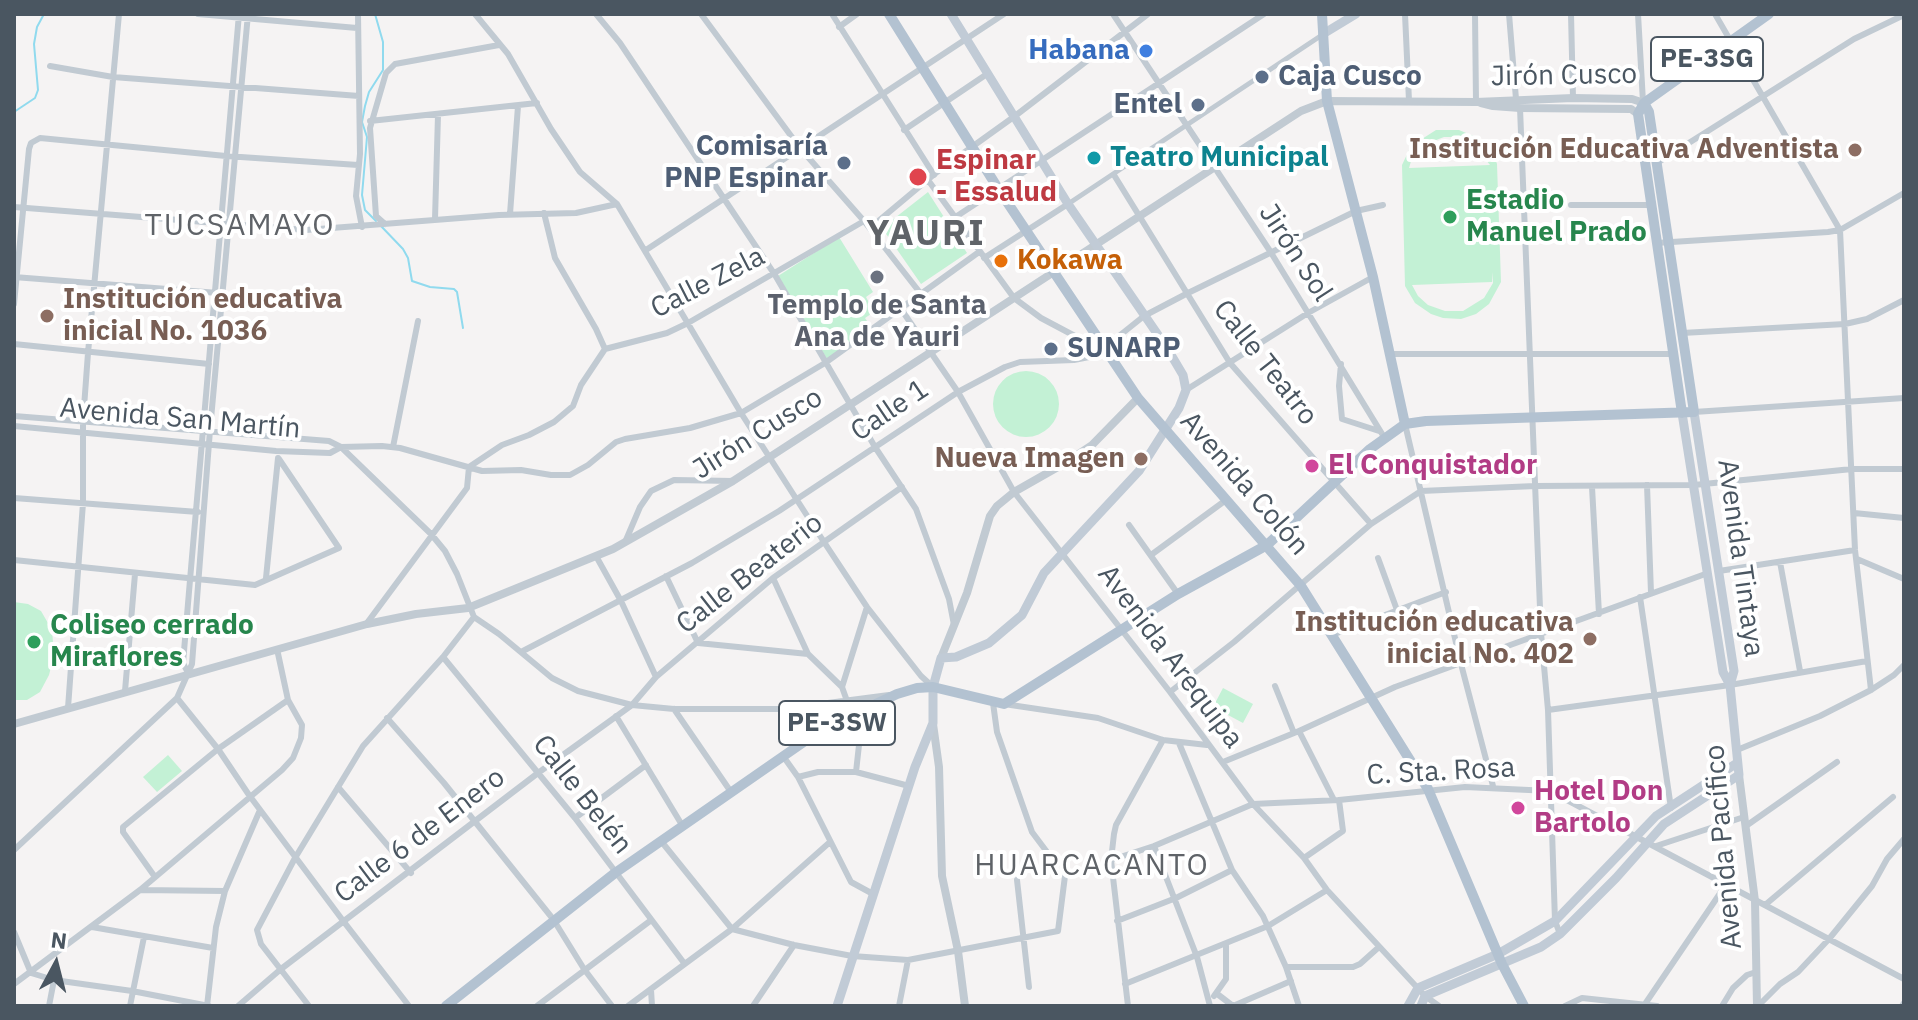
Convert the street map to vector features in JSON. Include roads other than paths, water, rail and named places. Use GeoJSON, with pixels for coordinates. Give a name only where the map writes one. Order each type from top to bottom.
{"type":"FeatureCollection","features":[{"type":"Feature","properties":{"kind":"main road","name":"Avenida Colón"},"geometry":{"type":"LineString","coordinates":[[889,14],[999,190],[1138,398],[1301,586],[1428,789],[1500,959],[1524,1006]]}},
{"type":"Feature","properties":{"kind":"main road"},"geometry":{"type":"LineString","coordinates":[[837,1006],[909,786],[933,723],[933,687],[941,658],[969,653],[1007,630],[1022,615],[1044,573],[1128,485],[1179,408],[1186,390],[1183,375],[1068,204],[951,14]]}},
{"type":"Feature","properties":{"kind":"main road"},"geometry":{"type":"LineString","coordinates":[[1322,14],[1327,101],[1373,277],[1405,424]]}},
{"type":"Feature","properties":{"kind":"main road","name":"Avenida San Martín"},"geometry":{"type":"LineString","coordinates":[[1323,34],[1356,14]]}},
{"type":"Feature","properties":{"kind":"main road","name":"Jirón Cusco"},"geometry":{"type":"LineString","coordinates":[[1644,103],[1769,14]]}},
{"type":"Feature","properties":{"kind":"main road","name":"PE-3SG"},"geometry":{"type":"LineString","coordinates":[[1638,114],[1644,103]]}},
{"type":"Feature","properties":{"kind":"main road","name":"Avenida Tintaya"},"geometry":{"type":"LineString","coordinates":[[1644,103],[1649,112],[1682,333],[1694,485],[1707,573],[1723,672],[1730,685]]}},
{"type":"Feature","properties":{"kind":"main road","name":"Avenida Tintaya"},"geometry":{"type":"LineString","coordinates":[[1638,114],[1673,354],[1705,484],[1734,671],[1730,685]]}},
{"type":"Feature","properties":{"kind":"main road"},"geometry":{"type":"LineString","coordinates":[[998,704],[1123,631],[1178,594],[1267,545],[1334,484],[1382,434],[1405,424],[1688,412]]}},
{"type":"Feature","properties":{"kind":"main road","name":"Avenida Pacífico"},"geometry":{"type":"LineString","coordinates":[[1730,685],[1739,775]]}},
{"type":"Feature","properties":{"kind":"main road","name":"PE-3SW"},"geometry":{"type":"LineString","coordinates":[[446,1006],[615,873],[821,730],[897,694],[917,688],[933,687],[998,704]]}},
{"type":"Feature","properties":{"kind":"main road"},"geometry":{"type":"LineString","coordinates":[[1408,1006],[1500,959],[1555,921],[1670,805],[1737,763]]}},
{"type":"Feature","properties":{"kind":"main road"},"geometry":{"type":"LineString","coordinates":[[1500,959],[1541,947],[1560,934],[1652,844],[1674,816],[1739,775]]}},
{"type":"Feature","properties":{"kind":"main road"},"geometry":{"type":"LineString","coordinates":[[1606,870],[1616,878]]}},
{"type":"Feature","properties":{"kind":"street"},"geometry":{"type":"LineString","coordinates":[[68,708],[83,503],[83,421],[119,14]]}},
{"type":"Feature","properties":{"kind":"street"},"geometry":{"type":"LineString","coordinates":[[198,14],[357,28]]}},
{"type":"Feature","properties":{"kind":"street"},"geometry":{"type":"LineString","coordinates":[[358,14],[360,154],[356,196],[362,227]]}},
{"type":"Feature","properties":{"kind":"street"},"geometry":{"type":"LineString","coordinates":[[475,14],[499,45],[580,172],[617,204],[741,413],[824,542],[867,607],[933,687]]}},
{"type":"Feature","properties":{"kind":"street"},"geometry":{"type":"LineString","coordinates":[[596,14],[620,43],[775,275],[875,447],[902,487],[924,526],[949,599],[954,627]]}},
{"type":"Feature","properties":{"kind":"street"},"geometry":{"type":"LineString","coordinates":[[701,14],[800,148],[870,228],[921,294]]}},
{"type":"Feature","properties":{"kind":"street"},"geometry":{"type":"LineString","coordinates":[[832,14],[954,218],[1014,298],[1066,332],[1104,348]]}},
{"type":"Feature","properties":{"kind":"street"},"geometry":{"type":"LineString","coordinates":[[839,27],[857,14]]}},
{"type":"Feature","properties":{"kind":"street"},"geometry":{"type":"LineString","coordinates":[[646,250],[1004,14]]}},
{"type":"Feature","properties":{"kind":"street","name":"Jirón Sol"},"geometry":{"type":"LineString","coordinates":[[1113,14],[1270,251],[1382,434]]}},
{"type":"Feature","properties":{"kind":"street"},"geometry":{"type":"LineString","coordinates":[[870,228],[931,178],[1148,14]]}},
{"type":"Feature","properties":{"kind":"street"},"geometry":{"type":"LineString","coordinates":[[1246,14],[1247,25]]}},
{"type":"Feature","properties":{"kind":"street"},"geometry":{"type":"LineString","coordinates":[[954,218],[1264,14]]}},
{"type":"Feature","properties":{"kind":"street"},"geometry":{"type":"LineString","coordinates":[[1405,14],[1409,101]]}},
{"type":"Feature","properties":{"kind":"street"},"geometry":{"type":"LineString","coordinates":[[1475,14],[1476,102]]}},
{"type":"Feature","properties":{"kind":"street"},"geometry":{"type":"LineString","coordinates":[[1509,14],[1518,103],[1531,353],[1555,921],[1560,934]]}},
{"type":"Feature","properties":{"kind":"street"},"geometry":{"type":"LineString","coordinates":[[1571,14],[1573,98]]}},
{"type":"Feature","properties":{"kind":"street"},"geometry":{"type":"LineString","coordinates":[[1638,14],[1644,103]]}},
{"type":"Feature","properties":{"kind":"street"},"geometry":{"type":"LineString","coordinates":[[1715,14],[1840,230],[1855,550],[1871,690]]}},
{"type":"Feature","properties":{"kind":"street"},"geometry":{"type":"LineString","coordinates":[[1657,163],[1854,39],[1904,15]]}},
{"type":"Feature","properties":{"kind":"street"},"geometry":{"type":"LineString","coordinates":[[15,846],[177,698],[192,664],[194,580],[229,225],[232,87],[238,16]]}},
{"type":"Feature","properties":{"kind":"street"},"geometry":{"type":"LineString","coordinates":[[207,430],[207,363],[220,224],[242,88],[248,16]]}},
{"type":"Feature","properties":{"kind":"street","name":"Avenida San Martín"},"geometry":{"type":"LineString","coordinates":[[14,426],[276,451],[330,453],[341,447],[393,447],[492,472],[521,470],[570,475],[616,442],[690,428],[741,413],[825,363],[921,294],[982,255],[1027,231],[1114,175],[1323,34]]}},
{"type":"Feature","properties":{"kind":"street"},"geometry":{"type":"LineString","coordinates":[[384,224],[376,216],[370,121],[386,73],[395,64],[499,45]]}},
{"type":"Feature","properties":{"kind":"street"},"geometry":{"type":"LineString","coordinates":[[50,66],[113,77],[359,96]]}},
{"type":"Feature","properties":{"kind":"street"},"geometry":{"type":"LineString","coordinates":[[904,130],[987,74]]}},
{"type":"Feature","properties":{"kind":"street","name":"Jirón Cusco"},"geometry":{"type":"LineString","coordinates":[[14,724],[367,624],[468,608],[596,556],[733,481],[1301,111],[1327,101],[1476,102],[1493,106],[1573,98],[1632,99],[1644,103]]}},
{"type":"Feature","properties":{"kind":"street"},"geometry":{"type":"LineString","coordinates":[[370,121],[537,103]]}},
{"type":"Feature","properties":{"kind":"street","name":"Jirón Cusco"},"geometry":{"type":"LineString","coordinates":[[1518,103],[1631,109],[1638,114]]}},
{"type":"Feature","properties":{"kind":"street"},"geometry":{"type":"LineString","coordinates":[[510,214],[518,106]]}},
{"type":"Feature","properties":{"kind":"street"},"geometry":{"type":"LineString","coordinates":[[435,219],[438,115]]}},
{"type":"Feature","properties":{"kind":"street"},"geometry":{"type":"LineString","coordinates":[[14,304],[31,143],[40,138],[358,165]]}},
{"type":"Feature","properties":{"kind":"street","name":"Calle Teatro"},"geometry":{"type":"LineString","coordinates":[[1114,175],[1230,363],[1371,524]]}},
{"type":"Feature","properties":{"kind":"street"},"geometry":{"type":"LineString","coordinates":[[1656,243],[1840,230],[1904,193]]}},
{"type":"Feature","properties":{"kind":"street"},"geometry":{"type":"LineString","coordinates":[[14,207],[306,230],[510,214],[576,213],[617,204]]}},
{"type":"Feature","properties":{"kind":"street","name":"Calle 1"},"geometry":{"type":"LineString","coordinates":[[521,652],[621,601],[797,500],[958,392],[1005,367],[1020,362],[1089,357],[1144,316],[1186,294],[1356,211],[1383,205]]}},
{"type":"Feature","properties":{"kind":"street"},"geometry":{"type":"LineString","coordinates":[[1571,205],[1650,205]]}},
{"type":"Feature","properties":{"kind":"street"},"geometry":{"type":"LineString","coordinates":[[367,624],[467,488],[469,467],[502,445],[554,422],[573,406],[581,385],[605,349],[555,258],[544,213]]}},
{"type":"Feature","properties":{"kind":"street","name":"Calle Zela"},"geometry":{"type":"LineString","coordinates":[[605,349],[667,333],[688,323],[864,221]]}},
{"type":"Feature","properties":{"kind":"street"},"geometry":{"type":"LineString","coordinates":[[1186,390],[1308,313],[1373,277]]}},
{"type":"Feature","properties":{"kind":"street"},"geometry":{"type":"LineString","coordinates":[[15,278],[223,293]]}},
{"type":"Feature","properties":{"kind":"street"},"geometry":{"type":"LineString","coordinates":[[1682,333],[1845,324],[1867,319],[1904,300]]}},
{"type":"Feature","properties":{"kind":"street","name":"Avenida Arequipa"},"geometry":{"type":"LineString","coordinates":[[901,309],[958,392],[1014,492],[1253,804],[1304,858],[1327,890],[1421,997],[1439,1006]]}},
{"type":"Feature","properties":{"kind":"street"},"geometry":{"type":"LineString","coordinates":[[393,447],[418,321]]}},
{"type":"Feature","properties":{"kind":"street"},"geometry":{"type":"LineString","coordinates":[[14,344],[216,364]]}},
{"type":"Feature","properties":{"kind":"street"},"geometry":{"type":"LineString","coordinates":[[1390,354],[1673,354]]}},
{"type":"Feature","properties":{"kind":"street"},"geometry":{"type":"LineString","coordinates":[[1341,364],[1342,419],[1382,434]]}},
{"type":"Feature","properties":{"kind":"street"},"geometry":{"type":"LineString","coordinates":[[941,658],[990,516],[997,506],[1014,492],[1092,445],[1138,398]]}},
{"type":"Feature","properties":{"kind":"street"},"geometry":{"type":"LineString","coordinates":[[1688,412],[1904,398]]}},
{"type":"Feature","properties":{"kind":"street","name":"Avenida San Martín"},"geometry":{"type":"LineString","coordinates":[[14,416],[329,441],[341,447]]}},
{"type":"Feature","properties":{"kind":"street"},"geometry":{"type":"LineString","coordinates":[[1405,424],[1493,786]]}},
{"type":"Feature","properties":{"kind":"street"},"geometry":{"type":"LineString","coordinates":[[341,447],[445,551],[474,617],[552,678],[578,691],[632,705],[674,709],[782,709],[897,694]]}},
{"type":"Feature","properties":{"kind":"street"},"geometry":{"type":"LineString","coordinates":[[14,560],[255,585],[339,548],[276,451]]}},
{"type":"Feature","properties":{"kind":"street"},"geometry":{"type":"LineString","coordinates":[[266,578],[279,459]]}},
{"type":"Feature","properties":{"kind":"street"},"geometry":{"type":"LineString","coordinates":[[1170,692],[1301,586],[1371,524],[1421,491],[1535,486],[1694,485],[1852,469],[1904,469]]}},
{"type":"Feature","properties":{"kind":"street"},"geometry":{"type":"LineString","coordinates":[[626,540],[640,507],[651,491],[674,480],[733,481]]}},
{"type":"Feature","properties":{"kind":"street"},"geometry":{"type":"LineString","coordinates":[[1647,485],[1651,593]]}},
{"type":"Feature","properties":{"kind":"street","name":"Calle Beaterio"},"geometry":{"type":"LineString","coordinates":[[632,705],[656,677],[773,578],[902,487]]}},
{"type":"Feature","properties":{"kind":"street"},"geometry":{"type":"LineString","coordinates":[[1592,487],[1599,614]]}},
{"type":"Feature","properties":{"kind":"street"},"geometry":{"type":"LineString","coordinates":[[14,498],[200,513]]}},
{"type":"Feature","properties":{"kind":"street"},"geometry":{"type":"LineString","coordinates":[[1151,555],[1227,500]]}},
{"type":"Feature","properties":{"kind":"street"},"geometry":{"type":"LineString","coordinates":[[1854,513],[1904,518]]}},
{"type":"Feature","properties":{"kind":"street"},"geometry":{"type":"LineString","coordinates":[[1129,525],[1178,594]]}},
{"type":"Feature","properties":{"kind":"street"},"geometry":{"type":"LineString","coordinates":[[1223,762],[1395,687],[1707,573],[1855,550]]}},
{"type":"Feature","properties":{"kind":"street"},"geometry":{"type":"LineString","coordinates":[[596,556],[621,601],[656,677]]}},
{"type":"Feature","properties":{"kind":"street"},"geometry":{"type":"LineString","coordinates":[[1378,558],[1397,610]]}},
{"type":"Feature","properties":{"kind":"street"},"geometry":{"type":"LineString","coordinates":[[1857,559],[1904,579]]}},
{"type":"Feature","properties":{"kind":"street"},"geometry":{"type":"LineString","coordinates":[[1780,562],[1800,671]]}},
{"type":"Feature","properties":{"kind":"street"},"geometry":{"type":"LineString","coordinates":[[125,691],[135,574]]}},
{"type":"Feature","properties":{"kind":"street"},"geometry":{"type":"LineString","coordinates":[[666,576],[698,643],[808,654]]}},
{"type":"Feature","properties":{"kind":"street"},"geometry":{"type":"LineString","coordinates":[[773,578],[808,654],[842,687],[847,701]]}},
{"type":"Feature","properties":{"kind":"street"},"geometry":{"type":"LineString","coordinates":[[1332,635],[1446,592]]}},
{"type":"Feature","properties":{"kind":"street"},"geometry":{"type":"LineString","coordinates":[[1640,597],[1674,816]]}},
{"type":"Feature","properties":{"kind":"street"},"geometry":{"type":"LineString","coordinates":[[842,687],[867,607]]}},
{"type":"Feature","properties":{"kind":"street"},"geometry":{"type":"LineString","coordinates":[[309,1006],[261,944],[257,930],[295,858],[363,746],[443,657],[474,617]]}},
{"type":"Feature","properties":{"kind":"street"},"geometry":{"type":"LineString","coordinates":[[14,984],[140,890],[282,770],[298,748],[302,725],[288,700],[277,649]]}},
{"type":"Feature","properties":{"kind":"street","name":"Calle Belén"},"geometry":{"type":"LineString","coordinates":[[443,657],[575,818],[684,963]]}},
{"type":"Feature","properties":{"kind":"street"},"geometry":{"type":"LineString","coordinates":[[1548,710],[1730,685],[1867,661]]}},
{"type":"Feature","properties":{"kind":"street"},"geometry":{"type":"LineString","coordinates":[[1737,750],[1820,716],[1871,690],[1904,665]]}},
{"type":"Feature","properties":{"kind":"street"},"geometry":{"type":"LineString","coordinates":[[1275,686],[1336,800],[1343,831],[1304,858]]}},
{"type":"Feature","properties":{"kind":"street"},"geometry":{"type":"LineString","coordinates":[[177,698],[409,1006]]}},
{"type":"Feature","properties":{"kind":"street"},"geometry":{"type":"LineString","coordinates":[[155,877],[123,832],[123,827],[218,749],[288,700]]}},
{"type":"Feature","properties":{"kind":"street"},"geometry":{"type":"LineString","coordinates":[[661,841],[732,929],[852,956],[908,960],[1058,931],[1066,868],[1047,852],[1032,832],[997,732],[998,704],[1098,718],[1163,740],[1208,745]]}},
{"type":"Feature","properties":{"kind":"street","name":"Calle 6 de Enero"},"geometry":{"type":"LineString","coordinates":[[238,1006],[281,969],[632,705]]}},
{"type":"Feature","properties":{"kind":"street"},"geometry":{"type":"LineString","coordinates":[[674,709],[731,792]]}},
{"type":"Feature","properties":{"kind":"street"},"geometry":{"type":"LineString","coordinates":[[616,716],[682,825]]}},
{"type":"Feature","properties":{"kind":"street"},"geometry":{"type":"LineString","coordinates":[[854,716],[859,745],[856,772]]}},
{"type":"Feature","properties":{"kind":"street"},"geometry":{"type":"LineString","coordinates":[[387,718],[444,783],[553,919],[584,969],[612,1006]]}},
{"type":"Feature","properties":{"kind":"street"},"geometry":{"type":"LineString","coordinates":[[933,723],[939,767],[942,876],[958,951],[965,1006]]}},
{"type":"Feature","properties":{"kind":"street"},"geometry":{"type":"LineString","coordinates":[[1128,1006],[1111,860],[1116,825],[1163,740]]}},
{"type":"Feature","properties":{"kind":"street"},"geometry":{"type":"LineString","coordinates":[[1179,743],[1232,870],[1268,926],[1299,1006]]}},
{"type":"Feature","properties":{"kind":"street"},"geometry":{"type":"LineString","coordinates":[[782,755],[798,777],[851,882],[873,894]]}},
{"type":"Feature","properties":{"kind":"street"},"geometry":{"type":"LineString","coordinates":[[1652,844],[1745,821],[1837,762]]}},
{"type":"Feature","properties":{"kind":"street"},"geometry":{"type":"LineString","coordinates":[[575,818],[646,765]]}},
{"type":"Feature","properties":{"kind":"street"},"geometry":{"type":"LineString","coordinates":[[798,777],[828,771],[856,772],[909,786]]}},
{"type":"Feature","properties":{"kind":"street","name":"Avenida Pacífico"},"geometry":{"type":"LineString","coordinates":[[1739,775],[1755,901],[1757,1006]]}},
{"type":"Feature","properties":{"kind":"street","name":"C. Sta. Rosa"},"geometry":{"type":"LineString","coordinates":[[1111,860],[1154,846],[1253,804],[1493,786],[1550,791],[1904,979]]}},
{"type":"Feature","properties":{"kind":"street"},"geometry":{"type":"LineString","coordinates":[[338,787],[411,873]]}},
{"type":"Feature","properties":{"kind":"street"},"geometry":{"type":"LineString","coordinates":[[1765,905],[1893,797]]}},
{"type":"Feature","properties":{"kind":"street"},"geometry":{"type":"LineString","coordinates":[[31,973],[54,980],[208,1005],[213,948],[225,891],[260,810]]}},
{"type":"Feature","properties":{"kind":"street"},"geometry":{"type":"LineString","coordinates":[[1757,1006],[1798,972],[1829,939],[1872,886],[1887,859],[1904,839]]}},
{"type":"Feature","properties":{"kind":"street"},"geometry":{"type":"LineString","coordinates":[[628,1006],[732,929],[830,842]]}},
{"type":"Feature","properties":{"kind":"street"},"geometry":{"type":"LineString","coordinates":[[1154,846],[1197,957],[1209,1005]]}},
{"type":"Feature","properties":{"kind":"street"},"geometry":{"type":"LineString","coordinates":[[1117,921],[1176,898],[1232,870]]}},
{"type":"Feature","properties":{"kind":"street"},"geometry":{"type":"LineString","coordinates":[[1017,880],[1029,987]]}},
{"type":"Feature","properties":{"kind":"street"},"geometry":{"type":"LineString","coordinates":[[1645,1004],[1725,886]]}},
{"type":"Feature","properties":{"kind":"street"},"geometry":{"type":"LineString","coordinates":[[140,890],[225,891]]}},
{"type":"Feature","properties":{"kind":"street"},"geometry":{"type":"LineString","coordinates":[[1125,984],[1268,926],[1327,890]]}},
{"type":"Feature","properties":{"kind":"street"},"geometry":{"type":"LineString","coordinates":[[537,1006],[650,921]]}},
{"type":"Feature","properties":{"kind":"street"},"geometry":{"type":"LineString","coordinates":[[92,927],[213,948]]}},
{"type":"Feature","properties":{"kind":"street"},"geometry":{"type":"LineString","coordinates":[[14,932],[31,973]]}},
{"type":"Feature","properties":{"kind":"street"},"geometry":{"type":"LineString","coordinates":[[130,1006],[144,937]]}},
{"type":"Feature","properties":{"kind":"street"},"geometry":{"type":"LineString","coordinates":[[1209,1005],[1227,975],[1226,944]]}},
{"type":"Feature","properties":{"kind":"street"},"geometry":{"type":"LineString","coordinates":[[753,1006],[794,945]]}},
{"type":"Feature","properties":{"kind":"street"},"geometry":{"type":"LineString","coordinates":[[1286,967],[1353,967],[1379,947]]}},
{"type":"Feature","properties":{"kind":"street"},"geometry":{"type":"LineString","coordinates":[[899,1006],[908,960]]}},
{"type":"Feature","properties":{"kind":"street"},"geometry":{"type":"LineString","coordinates":[[1722,1006],[1733,988],[1747,975],[1756,972]]}},
{"type":"Feature","properties":{"kind":"street"},"geometry":{"type":"LineString","coordinates":[[49,1006],[54,980]]}},
{"type":"Feature","properties":{"kind":"street"},"geometry":{"type":"LineString","coordinates":[[1216,993],[1233,1006],[1291,981]]}},
{"type":"Feature","properties":{"kind":"street"},"geometry":{"type":"LineString","coordinates":[[651,990],[652,1006]]}},
{"type":"Feature","properties":{"kind":"street"},"geometry":{"type":"LineString","coordinates":[[1565,1006],[1582,998],[1657,1006]]}},
{"type":"Feature","properties":{"kind":"waterway"},"geometry":{"type":"LineString","coordinates":[[14,112],[35,98],[38,90],[34,44],[37,27],[44,14]]}},
{"type":"Feature","properties":{"kind":"waterway"},"geometry":{"type":"LineString","coordinates":[[375,14],[383,42],[383,70],[369,92],[362,122],[367,137],[362,195],[365,210],[376,221]]}},
{"type":"Feature","properties":{"kind":"waterway"},"geometry":{"type":"LineString","coordinates":[[380,225],[403,249],[412,281],[457,292],[463,328]]}},
{"type":"Feature","properties":{"kind":"place","name":"Habana"},"geometry":{"type":"Point","coordinates":[1146,51]}},
{"type":"Feature","properties":{"kind":"place","name":"Caja Cusco"},"geometry":{"type":"Point","coordinates":[1262,77]}},
{"type":"Feature","properties":{"kind":"place","name":"Entel"},"geometry":{"type":"Point","coordinates":[1198,105]}},
{"type":"Feature","properties":{"kind":"place","name":"Institución Educativa Adventista"},"geometry":{"type":"Point","coordinates":[1855,150]}},
{"type":"Feature","properties":{"kind":"place","name":"Teatro Municipal"},"geometry":{"type":"Point","coordinates":[1094,158]}},
{"type":"Feature","properties":{"kind":"place","name":"Comisaría PNP Espinar"},"geometry":{"type":"Point","coordinates":[844,163]}},
{"type":"Feature","properties":{"kind":"place","name":"Espinar - Essalud"},"geometry":{"type":"Point","coordinates":[918,177]}},
{"type":"Feature","properties":{"kind":"place","name":"Estadio Manuel Prado"},"geometry":{"type":"Point","coordinates":[1450,217]}},
{"type":"Feature","properties":{"kind":"place","name":"Kokawa"},"geometry":{"type":"Point","coordinates":[1001,261]}},
{"type":"Feature","properties":{"kind":"place","name":"Templo de Santa Ana de Yauri"},"geometry":{"type":"Point","coordinates":[877,277]}},
{"type":"Feature","properties":{"kind":"place","name":"Institución educativa inicial No. 1036"},"geometry":{"type":"Point","coordinates":[47,316]}},
{"type":"Feature","properties":{"kind":"place","name":"SUNARP"},"geometry":{"type":"Point","coordinates":[1051,349]}},
{"type":"Feature","properties":{"kind":"place","name":"Nueva Imagen"},"geometry":{"type":"Point","coordinates":[1141,459]}},
{"type":"Feature","properties":{"kind":"place","name":"El Conquistador"},"geometry":{"type":"Point","coordinates":[1312,466]}},
{"type":"Feature","properties":{"kind":"place","name":"Institución educativa inicial No. 402"},"geometry":{"type":"Point","coordinates":[1590,639]}},
{"type":"Feature","properties":{"kind":"place","name":"Coliseo cerrado Miraflores"},"geometry":{"type":"Point","coordinates":[34,642]}},
{"type":"Feature","properties":{"kind":"place","name":"Hotel Don Bartolo"},"geometry":{"type":"Point","coordinates":[1518,808]}},
{"type":"Feature","properties":{"kind":"district","name":"TUCSAMAYO"},"geometry":{"type":"Point","coordinates":[240,226]}},
{"type":"Feature","properties":{"kind":"district","name":"YAURI"},"geometry":{"type":"Point","coordinates":[926,235]}},
{"type":"Feature","properties":{"kind":"district","name":"HUARCACANTO"},"geometry":{"type":"Point","coordinates":[1092,866]}}]}
